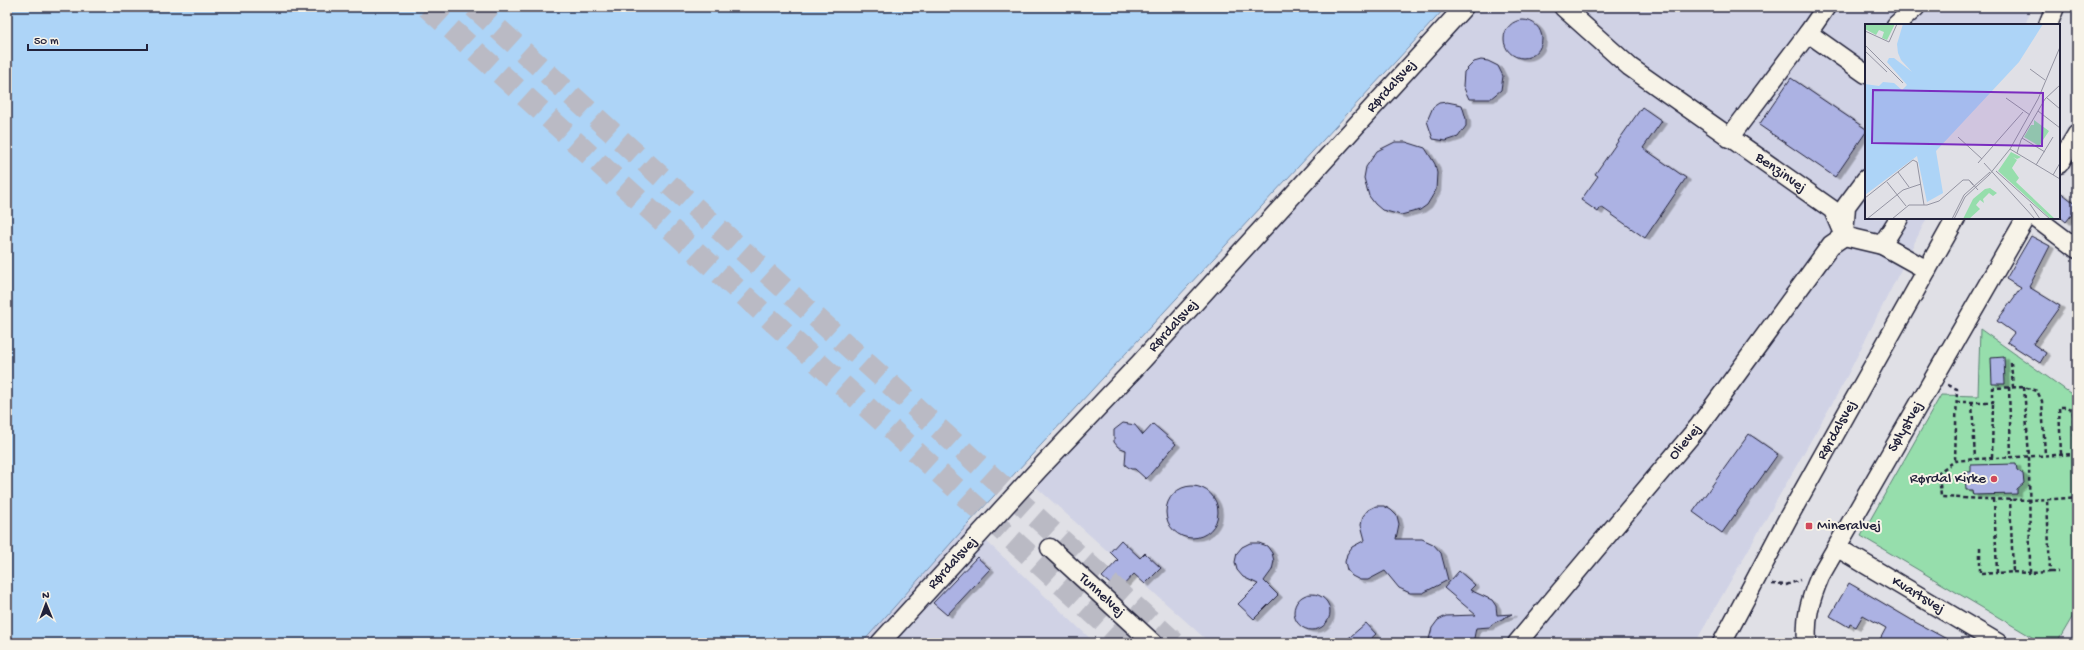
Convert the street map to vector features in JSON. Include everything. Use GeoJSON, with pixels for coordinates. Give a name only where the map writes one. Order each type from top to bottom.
{"type":"FeatureCollection","features":[{"type":"Feature","properties":{"kind":"street","name":"Rørdalsvej"},"geometry":{"type":"LineString","coordinates":[[880,643],[1039,469],[1138,365],[1464,7]]}},
{"type":"Feature","properties":{"kind":"street","name":"Benzinvej"},"geometry":{"type":"LineString","coordinates":[[1563,7],[1630,68],[1832,210],[1844,236]]}},
{"type":"Feature","properties":{"kind":"street"},"geometry":{"type":"LineString","coordinates":[[1729,138],[1826,7]]}},
{"type":"Feature","properties":{"kind":"street"},"geometry":{"type":"LineString","coordinates":[[1897,24],[1916,7]]}},
{"type":"Feature","properties":{"kind":"street"},"geometry":{"type":"LineString","coordinates":[[2048,24],[2055,7]]}},
{"type":"Feature","properties":{"kind":"street"},"geometry":{"type":"LineString","coordinates":[[1808,33],[1865,72]]}},
{"type":"Feature","properties":{"kind":"street"},"geometry":{"type":"LineString","coordinates":[[2060,162],[2077,134]]}},
{"type":"Feature","properties":{"kind":"street"},"geometry":{"type":"LineString","coordinates":[[1865,181],[1846,206],[1844,236],[1882,245],[1927,270]]}},
{"type":"Feature","properties":{"kind":"street"},"geometry":{"type":"LineString","coordinates":[[1882,245],[1898,219]]}},
{"type":"Feature","properties":{"kind":"street","name":"Rørdalsvej"},"geometry":{"type":"LineString","coordinates":[[1722,643],[1791,512],[1955,219]]}},
{"type":"Feature","properties":{"kind":"street","name":"Sølystvej"},"geometry":{"type":"LineString","coordinates":[[1807,643],[1805,624],[1810,598],[1820,576],[1838,548],[2025,219]]}},
{"type":"Feature","properties":{"kind":"street"},"geometry":{"type":"LineString","coordinates":[[2037,219],[2077,249]]}},
{"type":"Feature","properties":{"kind":"street","name":"Olievej"},"geometry":{"type":"LineString","coordinates":[[1517,643],[1699,426],[1830,245],[1844,236]]}},
{"type":"Feature","properties":{"kind":"street","name":"Tunnelvej"},"geometry":{"type":"LineString","coordinates":[[1050,548],[1153,643]]}},
{"type":"Feature","properties":{"kind":"street","name":"Kvartsvej"},"geometry":{"type":"LineString","coordinates":[[1838,548],[1998,643]]}},
{"type":"Feature","properties":{"kind":"path"},"geometry":{"type":"LineString","coordinates":[[2011,364],[2013,387]]}},
{"type":"Feature","properties":{"kind":"path"},"geometry":{"type":"LineString","coordinates":[[1934,379],[1957,389],[1955,461]]}},
{"type":"Feature","properties":{"kind":"path"},"geometry":{"type":"LineString","coordinates":[[2009,387],[2011,456]]}},
{"type":"Feature","properties":{"kind":"path"},"geometry":{"type":"LineString","coordinates":[[1992,457],[1993,388],[2009,387],[2024,387],[2037,391],[2042,401],[2045,455]]}},
{"type":"Feature","properties":{"kind":"path"},"geometry":{"type":"LineString","coordinates":[[2024,387],[2029,456],[2030,573]]}},
{"type":"Feature","properties":{"kind":"path"},"geometry":{"type":"LineString","coordinates":[[1956,402],[1993,402]]}},
{"type":"Feature","properties":{"kind":"path"},"geometry":{"type":"LineString","coordinates":[[1972,402],[1975,459]]}},
{"type":"Feature","properties":{"kind":"path"},"geometry":{"type":"LineString","coordinates":[[2061,454],[2059,407],[2067,407],[2073,411],[2076,454],[1992,457],[1955,461],[1939,472],[1941,497],[1994,499],[2047,499],[2077,497]]}},
{"type":"Feature","properties":{"kind":"path"},"geometry":{"type":"LineString","coordinates":[[1994,499],[1996,574]]}},
{"type":"Feature","properties":{"kind":"path"},"geometry":{"type":"LineString","coordinates":[[2010,499],[2013,572]]}},
{"type":"Feature","properties":{"kind":"path"},"geometry":{"type":"LineString","coordinates":[[2047,499],[2050,572]]}},
{"type":"Feature","properties":{"kind":"path"},"geometry":{"type":"LineString","coordinates":[[1980,547],[1980,574],[2058,572]]}},
{"type":"Feature","properties":{"kind":"path"},"geometry":{"type":"LineString","coordinates":[[1786,585],[1800,580]]}},
{"type":"Feature","properties":{"kind":"shaded area"},"geometry":{"type":"Polygon","coordinates":[[[1459,7],[2032,7],[2025,24],[1865,24],[1865,219],[1926,219],[1842,386],[1695,643],[1210,643],[1025,477],[1459,7]]]}},
{"type":"Feature","properties":{"kind":"shaded area"},"geometry":{"type":"Polygon","coordinates":[[[968,524],[1095,643],[862,643],[968,524]]]}},
{"type":"Feature","properties":{"kind":"green space"},"geometry":{"type":"Polygon","coordinates":[[[1980,329],[2077,398],[2077,609],[2057,643],[2042,643],[1861,536],[1941,395],[1978,396],[1980,329]]]}},
{"type":"Feature","properties":{"kind":"water"},"geometry":{"type":"Polygon","coordinates":[[[7,7],[1446,7],[968,524],[862,643],[7,643],[7,7]]]}},
{"type":"Feature","properties":{"kind":"building"},"geometry":{"type":"Polygon","coordinates":[[[1519,20],[1527,20],[1537,25],[1541,32],[1541,46],[1537,53],[1527,58],[1519,58],[1509,53],[1507,50],[1504,43],[1504,35],[1509,25],[1512,23],[1519,20]]]}},
{"type":"Feature","properties":{"kind":"building"},"geometry":{"type":"Polygon","coordinates":[[[1481,60],[1488,61],[1498,66],[1503,76],[1501,90],[1490,99],[1469,99],[1463,86],[1464,72],[1474,62],[1481,60]]]}},
{"type":"Feature","properties":{"kind":"building"},"geometry":{"type":"Polygon","coordinates":[[[1791,78],[1865,128],[1865,133],[1835,177],[1759,125],[1791,78]]]}},
{"type":"Feature","properties":{"kind":"building"},"geometry":{"type":"Polygon","coordinates":[[[1447,102],[1462,105],[1466,119],[1466,126],[1458,137],[1446,141],[1433,139],[1427,121],[1433,107],[1439,103],[1447,102]]]}},
{"type":"Feature","properties":{"kind":"building"},"geometry":{"type":"Polygon","coordinates":[[[1642,107],[1662,121],[1643,148],[1686,178],[1645,238],[1601,207],[1598,212],[1581,200],[1598,176],[1595,174],[1642,107]]]}},
{"type":"Feature","properties":{"kind":"building"},"geometry":{"type":"Polygon","coordinates":[[[1395,142],[1406,142],[1425,148],[1435,164],[1437,173],[1436,190],[1427,205],[1420,210],[1401,215],[1382,210],[1375,204],[1369,196],[1364,178],[1366,167],[1377,151],[1395,142]]]}},
{"type":"Feature","properties":{"kind":"building"},"geometry":{"type":"Polygon","coordinates":[[[2060,192],[2077,205],[2077,208],[2066,222],[2060,217],[2060,192]]]}},
{"type":"Feature","properties":{"kind":"building"},"geometry":{"type":"Polygon","coordinates":[[[2031,236],[2050,246],[2029,287],[2060,306],[2033,344],[2046,353],[2040,363],[2007,342],[2014,333],[1997,321],[2021,288],[2006,279],[2031,236]]]}},
{"type":"Feature","properties":{"kind":"building"},"geometry":{"type":"Polygon","coordinates":[[[2004,357],[2005,384],[1992,384],[1991,358],[2004,357]]]}},
{"type":"Feature","properties":{"kind":"building"},"geometry":{"type":"Polygon","coordinates":[[[1123,423],[1135,425],[1143,435],[1153,424],[1176,444],[1146,479],[1135,469],[1131,469],[1125,465],[1126,450],[1118,447],[1114,442],[1114,430],[1123,423]]]}},
{"type":"Feature","properties":{"kind":"building"},"geometry":{"type":"Polygon","coordinates":[[[1749,434],[1778,454],[1722,533],[1693,512],[1749,434]]]}},
{"type":"Feature","properties":{"kind":"building","name":"Rørdal Kirke"},"geometry":{"type":"Polygon","coordinates":[[[2016,464],[2017,470],[2023,474],[2024,483],[2017,489],[2017,494],[1973,495],[1972,490],[1966,490],[1965,472],[1971,472],[1971,465],[2016,464]]]}},
{"type":"Feature","properties":{"kind":"building"},"geometry":{"type":"Polygon","coordinates":[[[1187,486],[1197,486],[1206,490],[1214,498],[1218,507],[1218,517],[1214,526],[1206,534],[1197,538],[1187,538],[1178,534],[1170,526],[1166,517],[1166,507],[1170,498],[1178,490],[1187,486]]]}},
{"type":"Feature","properties":{"kind":"building"},"geometry":{"type":"Polygon","coordinates":[[[1376,506],[1384,506],[1397,516],[1399,524],[1396,539],[1422,539],[1433,544],[1441,553],[1448,580],[1423,593],[1410,593],[1399,588],[1385,571],[1368,580],[1360,580],[1352,576],[1347,570],[1345,562],[1347,554],[1352,547],[1365,540],[1361,525],[1363,516],[1368,510],[1376,506]]]}},
{"type":"Feature","properties":{"kind":"building"},"geometry":{"type":"Polygon","coordinates":[[[1121,540],[1140,558],[1145,553],[1161,568],[1145,584],[1134,574],[1118,591],[1102,577],[1118,560],[1110,552],[1121,540]]]}},
{"type":"Feature","properties":{"kind":"building"},"geometry":{"type":"Polygon","coordinates":[[[1250,543],[1259,543],[1267,546],[1272,553],[1274,561],[1272,570],[1264,581],[1278,595],[1254,619],[1238,604],[1258,584],[1243,577],[1237,570],[1235,562],[1237,553],[1242,547],[1250,543]]]}},
{"type":"Feature","properties":{"kind":"building"},"geometry":{"type":"Polygon","coordinates":[[[977,557],[990,569],[947,615],[933,603],[977,557]]]}},
{"type":"Feature","properties":{"kind":"building"},"geometry":{"type":"Polygon","coordinates":[[[1459,571],[1475,585],[1470,590],[1492,600],[1496,606],[1497,615],[1512,614],[1492,624],[1490,627],[1476,628],[1473,643],[1428,643],[1432,628],[1438,620],[1446,616],[1476,615],[1444,588],[1459,571]]]}},
{"type":"Feature","properties":{"kind":"building"},"geometry":{"type":"Polygon","coordinates":[[[1849,583],[1954,643],[1878,643],[1886,628],[1863,615],[1856,627],[1850,624],[1849,627],[1830,616],[1849,583]]]}},
{"type":"Feature","properties":{"kind":"building"},"geometry":{"type":"Polygon","coordinates":[[[1316,594],[1325,599],[1329,605],[1329,619],[1325,625],[1316,630],[1308,630],[1299,625],[1295,619],[1294,608],[1299,599],[1305,595],[1316,594]]]}},
{"type":"Feature","properties":{"kind":"building"},"geometry":{"type":"Polygon","coordinates":[[[1366,623],[1376,634],[1366,643],[1343,643],[1366,623]]]}},
{"type":"Feature","properties":{"kind":"tunnel"},"geometry":{"type":"LineString","coordinates":[[427,7],[1126,643]]}},
{"type":"Feature","properties":{"kind":"tunnel"},"geometry":{"type":"LineString","coordinates":[[474,7],[1175,643]]}},
{"type":"Feature","properties":{"kind":"place","name":"Rørdal Kirke"},"geometry":{"type":"Point","coordinates":[1994,479]}},
{"type":"Feature","properties":{"kind":"place","name":"Mineralvej"},"geometry":{"type":"Point","coordinates":[1809,526]}}]}
